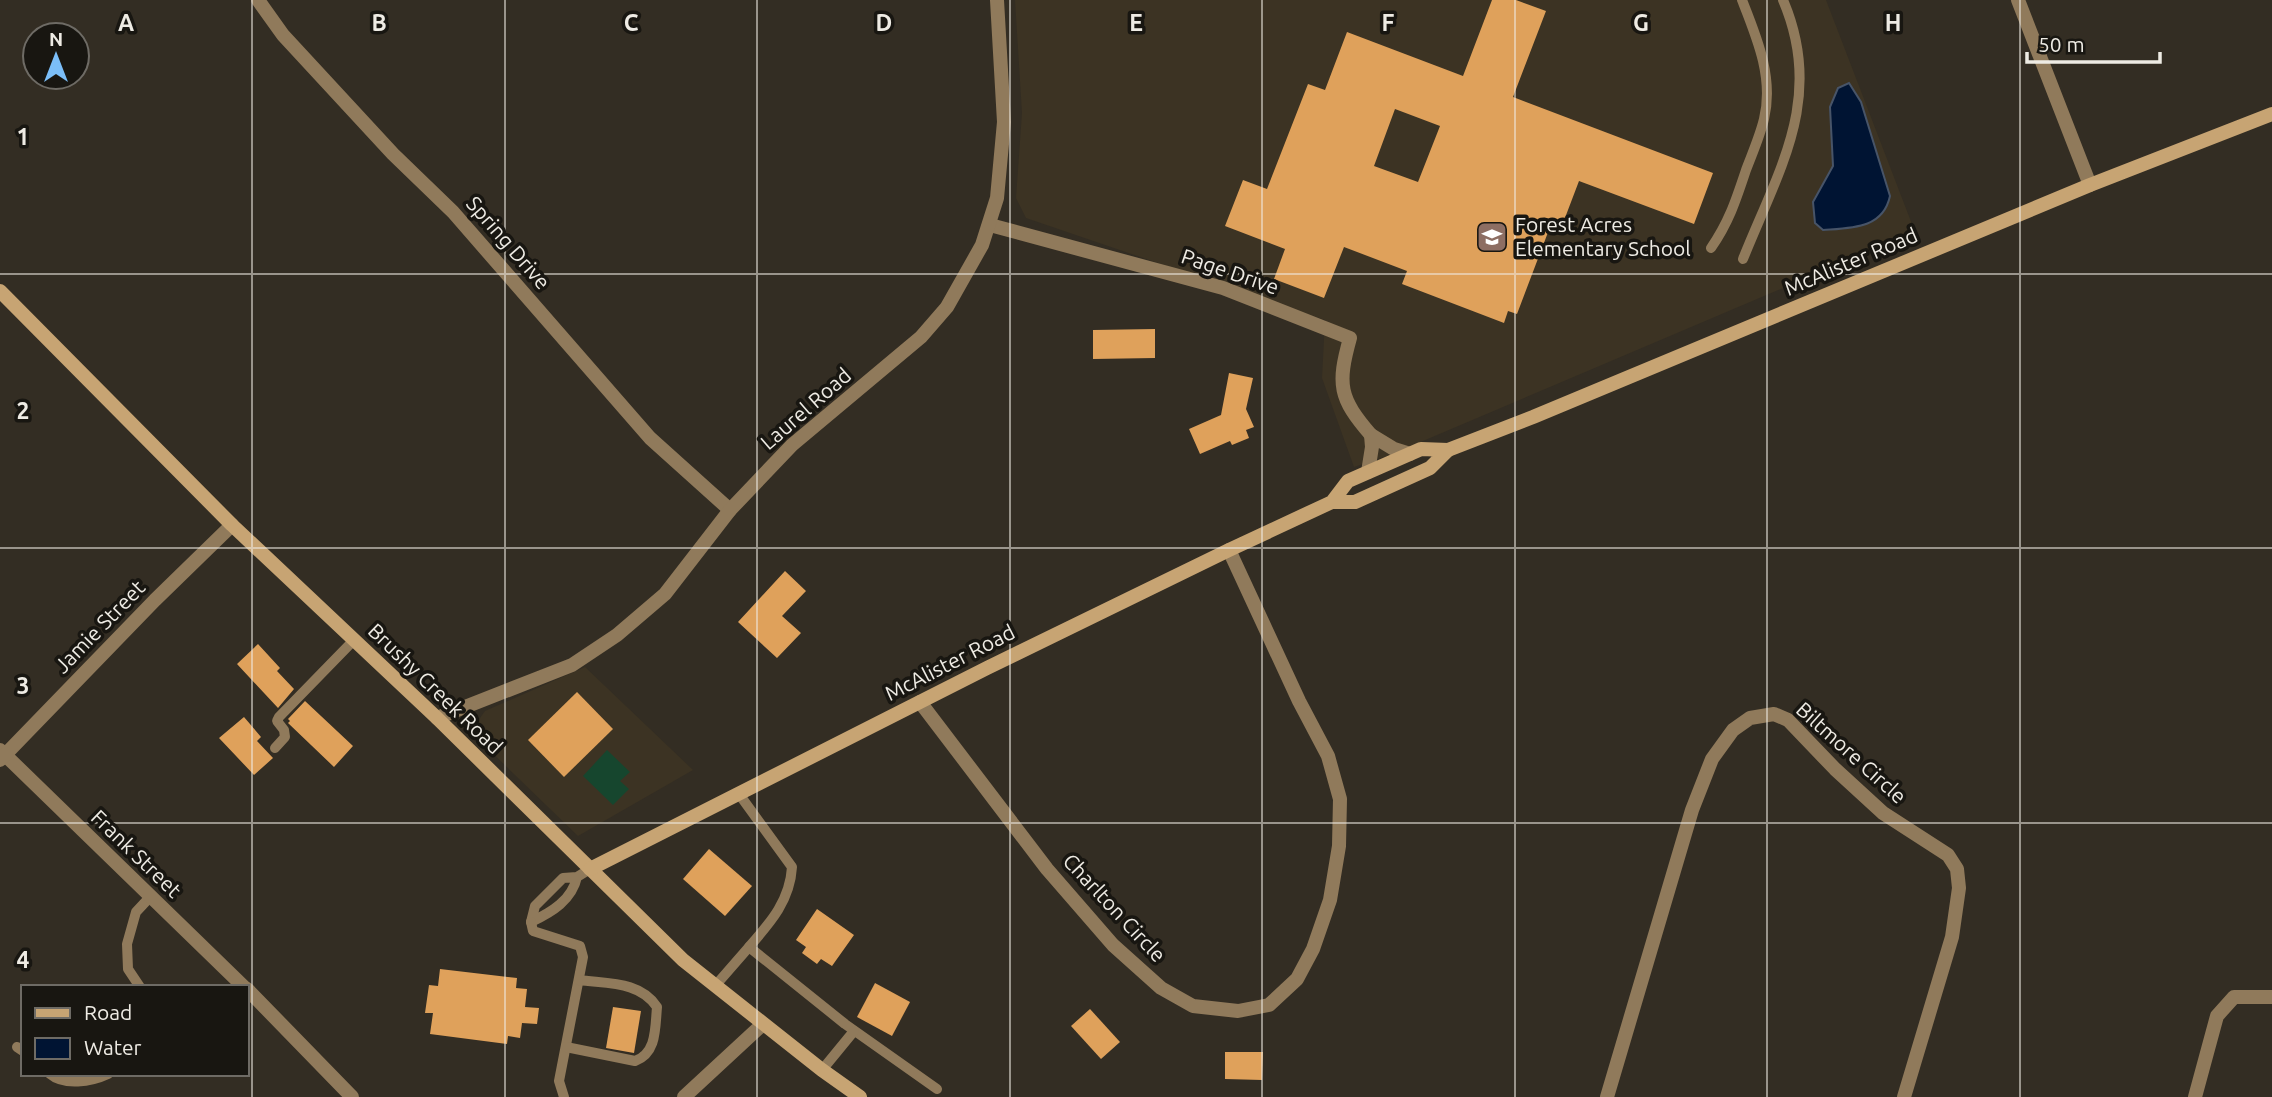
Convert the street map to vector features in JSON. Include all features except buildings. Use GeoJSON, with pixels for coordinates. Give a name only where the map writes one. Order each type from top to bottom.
{"type":"FeatureCollection","features":[{"type":"Feature","properties":{"kind":"street","name":"Spring Drive"},"geometry":{"type":"LineString","coordinates":[[258,0],[283,35],[393,154],[453,212],[650,439],[730,510]]}},
{"type":"Feature","properties":{"kind":"street","name":"Laurel Road"},"geometry":{"type":"LineString","coordinates":[[437,718],[572,665],[617,635],[665,594],[730,510],[792,445],[921,337],[947,307],[982,245],[997,198],[1004,122],[997,0]]}},
{"type":"Feature","properties":{"kind":"street"},"geometry":{"type":"LineString","coordinates":[[2018,0],[2090,185]]}},
{"type":"Feature","properties":{"kind":"street","name":"McAlister Road"},"geometry":{"type":"LineString","coordinates":[[1332,502],[1348,481],[1421,449],[1448,450],[1559,407],[2090,185],[2272,114]]}},
{"type":"Feature","properties":{"kind":"street","name":"Page Drive"},"geometry":{"type":"LineString","coordinates":[[990,225],[1223,288],[1350,338],[1343,363],[1341,386],[1351,411],[1371,435],[1394,449],[1410,454]]}},
{"type":"Feature","properties":{"kind":"street","name":"Brushy Creek Road"},"geometry":{"type":"LineString","coordinates":[[0,291],[232,525],[437,718],[583,873],[715,986],[860,1097]]}},
{"type":"Feature","properties":{"kind":"street"},"geometry":{"type":"LineString","coordinates":[[1368,472],[1373,447],[1371,435]]}},
{"type":"Feature","properties":{"kind":"street","name":"McAlister Road"},"geometry":{"type":"LineString","coordinates":[[583,873],[920,702],[1229,550],[1332,502],[1355,502],[1430,468],[1448,450]]}},
{"type":"Feature","properties":{"kind":"street","name":"Jamie Street"},"geometry":{"type":"LineString","coordinates":[[2,755],[232,525]]}},
{"type":"Feature","properties":{"kind":"street","name":"Charlton Circle"},"geometry":{"type":"LineString","coordinates":[[920,702],[1047,869],[1113,944],[1161,988],[1193,1006],[1238,1011],[1269,1005],[1297,979],[1314,949],[1330,900],[1339,846],[1340,799],[1328,756],[1288,678],[1229,550]]}},
{"type":"Feature","properties":{"kind":"street","name":"Biltmore Circle"},"geometry":{"type":"LineString","coordinates":[[1607,1097],[1692,810],[1712,758],[1733,730],[1750,719],[1774,714],[1788,720],[1835,769],[1883,813],[1948,855],[1957,869],[1959,888],[1952,936],[1903,1097]]}},
{"type":"Feature","properties":{"kind":"street","name":"Frank Street"},"geometry":{"type":"LineString","coordinates":[[2,755],[239,985]]}},
{"type":"Feature","properties":{"kind":"street","name":"Frank Street"},"geometry":{"type":"LineString","coordinates":[[248,994],[352,1097]]}},
{"type":"Feature","properties":{"kind":"street"},"geometry":{"type":"LineString","coordinates":[[2195,1097],[2217,1016],[2234,997],[2272,997]]}},
{"type":"Feature","properties":{"kind":"street"},"geometry":{"type":"LineString","coordinates":[[684,1097],[763,1024]]}},
{"type":"Feature","properties":{"kind":"lane"},"geometry":{"type":"LineString","coordinates":[[1711,248],[1727,224],[1764,119],[1764,65],[1760,44],[1742,0]]}},
{"type":"Feature","properties":{"kind":"lane"},"geometry":{"type":"LineString","coordinates":[[1743,259],[1794,132],[1801,93],[1800,55],[1783,0]]}},
{"type":"Feature","properties":{"kind":"lane"},"geometry":{"type":"LineString","coordinates":[[275,748],[285,737],[284,730],[277,722],[279,717],[354,640]]}},
{"type":"Feature","properties":{"kind":"lane"},"geometry":{"type":"LineString","coordinates":[[715,986],[775,919],[791,883],[792,867],[739,794]]}},
{"type":"Feature","properties":{"kind":"lane"},"geometry":{"type":"LineString","coordinates":[[564,1097],[559,1081],[583,957],[580,946],[533,931],[531,922],[535,906],[563,878],[583,873]]}},
{"type":"Feature","properties":{"kind":"lane"},"geometry":{"type":"LineString","coordinates":[[531,922],[547,914],[573,892],[583,873]]}},
{"type":"Feature","properties":{"kind":"lane"},"geometry":{"type":"LineString","coordinates":[[139,985],[128,969],[127,944],[136,912],[150,897]]}},
{"type":"Feature","properties":{"kind":"lane"},"geometry":{"type":"LineString","coordinates":[[749,947],[854,1031],[937,1089]]}},
{"type":"Feature","properties":{"kind":"lane"},"geometry":{"type":"LineString","coordinates":[[566,1047],[635,1061],[644,1057],[652,1046],[657,1007],[650,996],[638,988],[579,980]]}},
{"type":"Feature","properties":{"kind":"lane"},"geometry":{"type":"LineString","coordinates":[[822,1070],[854,1031]]}},
{"type":"Feature","properties":{"kind":"lane"},"geometry":{"type":"LineString","coordinates":[[54,1076],[65,1082],[103,1076]]}},
{"type":"Feature","properties":{"kind":"shaded area","name":"Forest Acres Elementary School"},"geometry":{"type":"Polygon","coordinates":[[[1015,0],[1826,0],[1915,232],[1390,455],[1354,467],[1322,378],[1325,320],[1026,218],[1016,198],[1022,113],[1015,0]]]}},
{"type":"Feature","properties":{"kind":"shaded area"},"geometry":{"type":"Polygon","coordinates":[[[585,667],[693,770],[578,836],[481,742],[478,721],[485,711],[585,667]]]}},
{"type":"Feature","properties":{"kind":"green space"},"geometry":{"type":"Polygon","coordinates":[[[607,750],[630,772],[620,781],[629,789],[613,805],[583,776],[607,750]]]}},
{"type":"Feature","properties":{"kind":"water"},"geometry":{"type":"Polygon","coordinates":[[[1849,83],[1861,102],[1890,196],[1881,215],[1873,221],[1855,227],[1823,230],[1815,223],[1813,202],[1833,166],[1830,107],[1838,88],[1849,83]]]}},
{"type":"Feature","properties":{"kind":"place","name":"Forest Acres Elementary School"},"geometry":{"type":"Point","coordinates":[1492,237]}}]}
